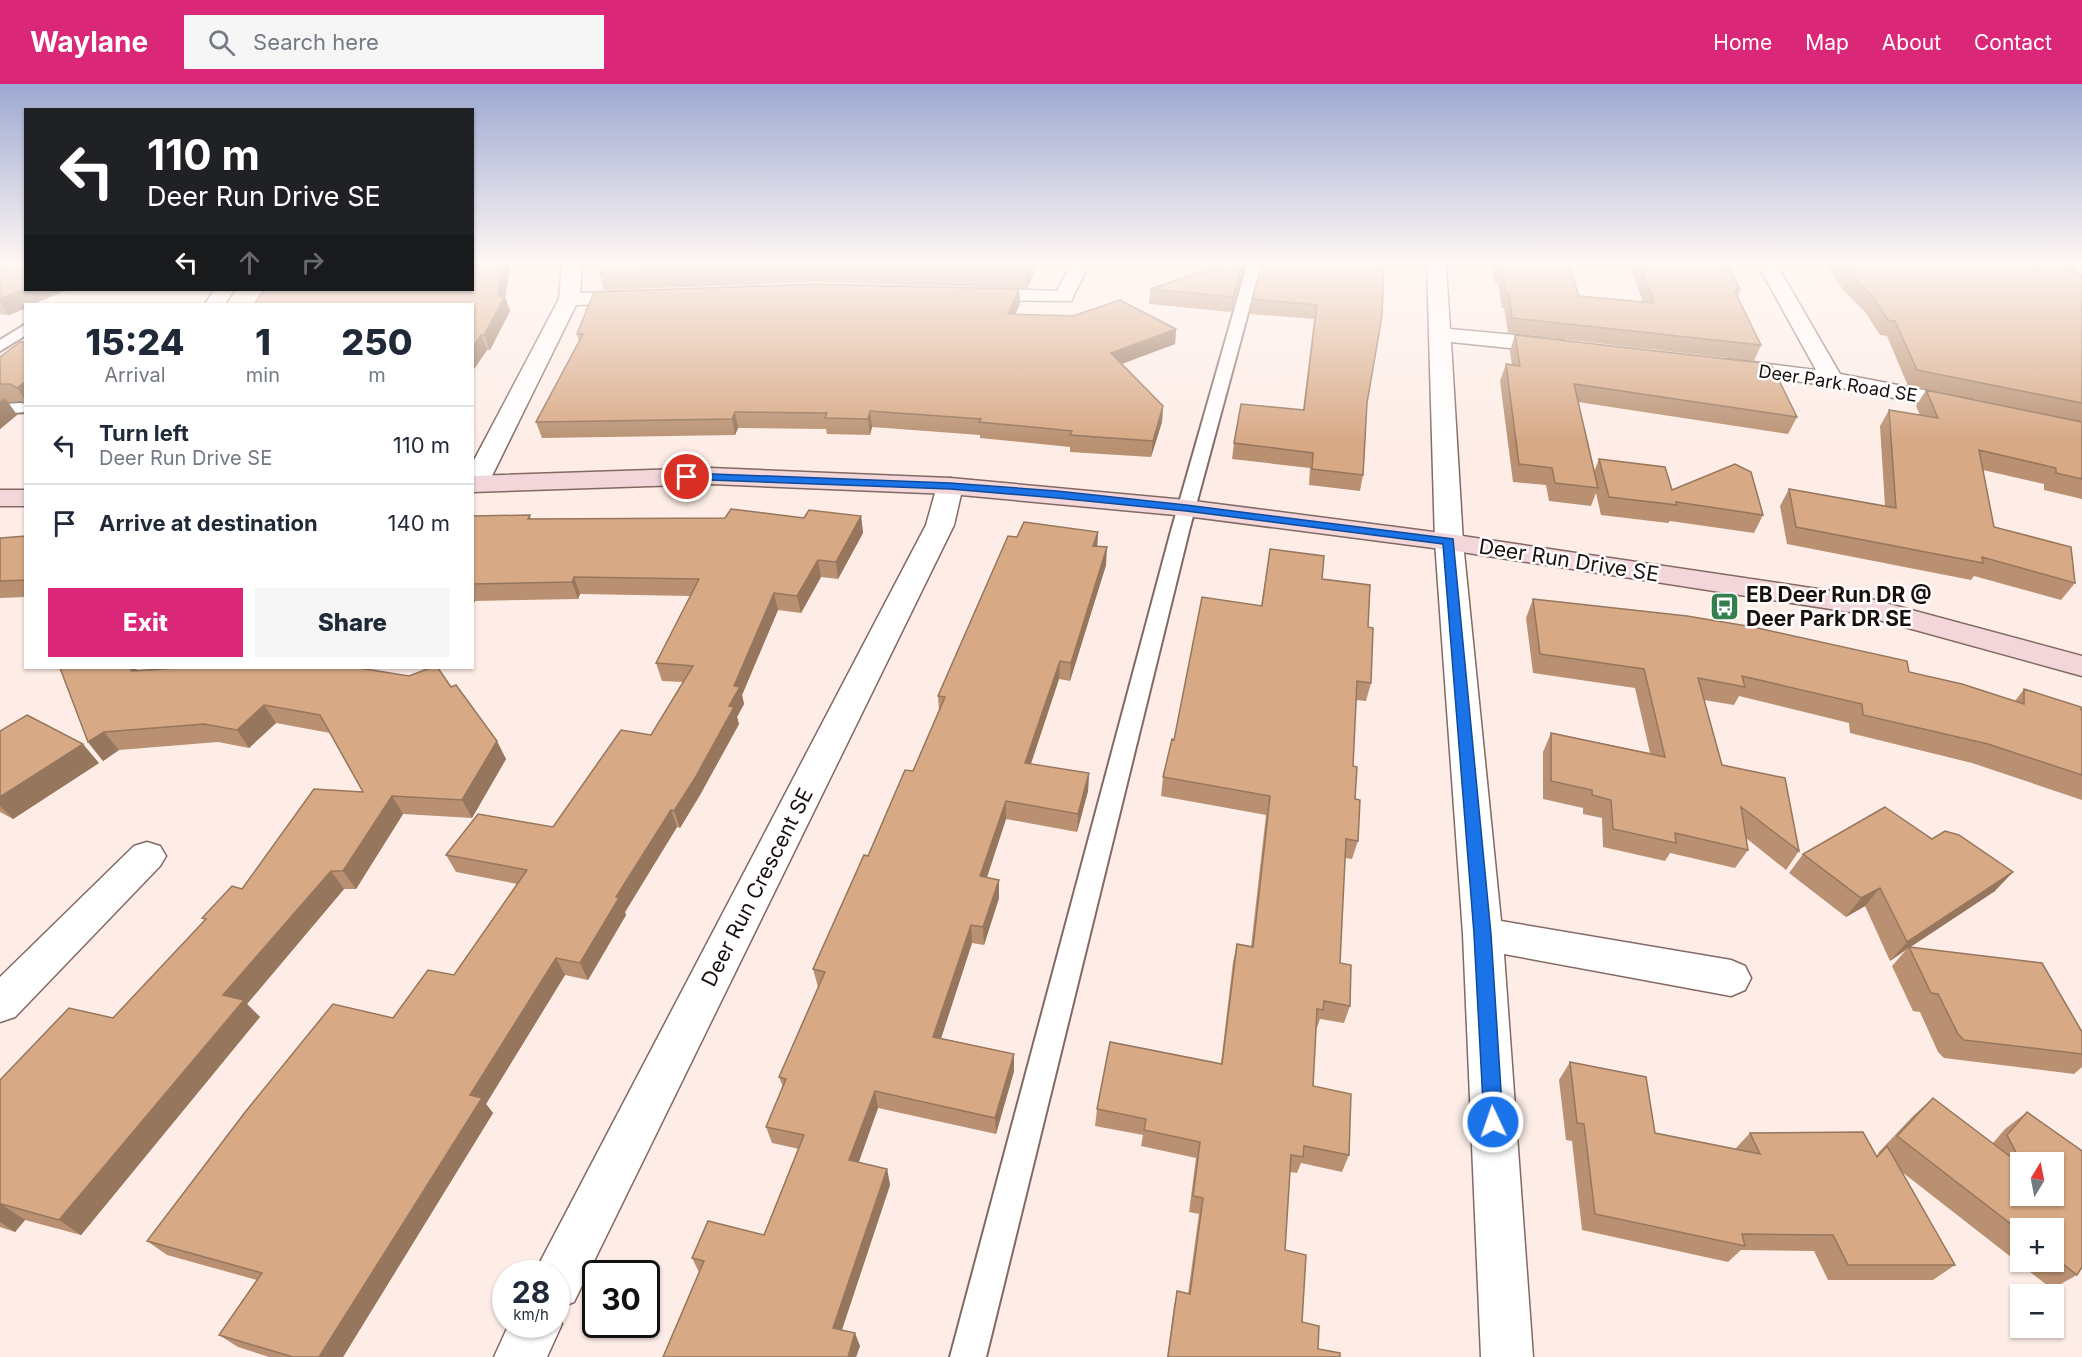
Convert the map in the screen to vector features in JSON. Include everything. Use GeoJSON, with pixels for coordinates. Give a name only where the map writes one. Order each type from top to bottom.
{"type":"FeatureCollection","features":[{"type":"Feature","properties":{"kind":"street"},"geometry":{"type":"LineString","coordinates":[[474,484],[556,324]]}},
{"type":"Feature","properties":{"kind":"street"},"geometry":{"type":"LineString","coordinates":[[1439,324],[1449,542],[1483,934],[1507,1357]]}},
{"type":"Feature","properties":{"kind":"street"},"geometry":{"type":"LineString","coordinates":[[1801,324],[1832,379]]}},
{"type":"Feature","properties":{"kind":"street"},"geometry":{"type":"LineString","coordinates":[[1440,334],[1574,348]]}},
{"type":"Feature","properties":{"kind":"street","name":"Deer Park Road SE"},"geometry":{"type":"LineString","coordinates":[[1708,363],[1832,379],[1989,410]]}},
{"type":"Feature","properties":{"kind":"street","name":"Deer Run Drive SE"},"geometry":{"type":"LineString","coordinates":[[474,484],[711,476],[950,486],[1186,508],[1449,542],[1852,603],[2082,666]]}},
{"type":"Feature","properties":{"kind":"street","name":"Deer Run Crescent SE"},"geometry":{"type":"LineString","coordinates":[[568,1260],[940,525],[950,486]]}},
{"type":"Feature","properties":{"kind":"street"},"geometry":{"type":"LineString","coordinates":[[0,1004],[147,856]]}},
{"type":"Feature","properties":{"kind":"street"},"geometry":{"type":"LineString","coordinates":[[1483,934],[1731,978]]}},
{"type":"Feature","properties":{"kind":"street"},"geometry":{"type":"LineString","coordinates":[[520,1357],[529,1338]]}},
{"type":"Feature","properties":{"kind":"lane"},"geometry":{"type":"LineString","coordinates":[[968,1357],[1186,508],[1237,324]]}},
{"type":"Feature","properties":{"kind":"lane"},"geometry":{"type":"LineString","coordinates":[[0,347],[24,329]]}},
{"type":"Feature","properties":{"kind":"lane"},"geometry":{"type":"LineString","coordinates":[[0,409],[21,408]]}},
{"type":"Feature","properties":{"kind":"building"},"geometry":{"type":"Polygon","coordinates":[[[474,324],[490,324],[484,335],[481,335],[474,345],[474,324]]]}},
{"type":"Feature","properties":{"kind":"building"},"geometry":{"type":"Polygon","coordinates":[[[581,324],[1167,324],[1176,329],[1111,353],[1163,406],[1153,441],[1070,435],[1072,431],[979,422],[981,419],[870,411],[868,419],[825,418],[827,413],[735,412],[732,419],[536,422],[583,334],[577,334],[581,324]]]}},
{"type":"Feature","properties":{"kind":"building"},"geometry":{"type":"Polygon","coordinates":[[[1315,324],[1381,324],[1367,403],[1363,475],[1312,469],[1313,453],[1234,443],[1241,404],[1304,410],[1315,324]]]}},
{"type":"Feature","properties":{"kind":"building"},"geometry":{"type":"Polygon","coordinates":[[[1571,324],[1751,324],[1761,345],[1571,324]]]}},
{"type":"Feature","properties":{"kind":"building"},"geometry":{"type":"Polygon","coordinates":[[[1897,324],[2082,324],[2082,403],[1917,370],[1897,324]]]}},
{"type":"Feature","properties":{"kind":"building"},"geometry":{"type":"Polygon","coordinates":[[[1515,335],[1771,364],[1797,417],[1574,384],[1598,488],[1555,483],[1552,468],[1519,464],[1506,364],[1520,366],[1515,335]]]}},
{"type":"Feature","properties":{"kind":"building"},"geometry":{"type":"Polygon","coordinates":[[[20,342],[24,342],[24,383],[17,388],[10,384],[0,384],[0,357],[20,342]]]}},
{"type":"Feature","properties":{"kind":"building"},"geometry":{"type":"Polygon","coordinates":[[[1926,390],[2082,422],[2082,479],[2056,473],[2056,468],[1979,450],[1994,527],[2071,547],[2075,583],[1982,557],[1983,563],[1796,527],[1789,489],[1896,508],[1889,410],[1938,418],[1926,390]]]}},
{"type":"Feature","properties":{"kind":"building"},"geometry":{"type":"Polygon","coordinates":[[[1599,459],[1665,467],[1672,490],[1735,464],[1751,472],[1763,515],[1676,502],[1677,505],[1609,497],[1599,459]]]}},
{"type":"Feature","properties":{"kind":"building"},"geometry":{"type":"Polygon","coordinates":[[[731,509],[804,518],[809,510],[861,516],[836,562],[818,560],[797,596],[774,593],[734,686],[740,687],[729,706],[734,707],[695,778],[674,811],[671,810],[616,897],[619,898],[580,963],[556,958],[470,1095],[482,1098],[319,1357],[293,1357],[219,1335],[262,1273],[147,1241],[246,1111],[333,1004],[393,1018],[428,970],[454,975],[527,870],[446,855],[478,814],[553,827],[621,730],[651,735],[693,666],[656,663],[699,579],[574,577],[572,582],[474,584],[474,516],[530,515],[528,519],[725,518],[731,509]]]}},
{"type":"Feature","properties":{"kind":"building"},"geometry":{"type":"Polygon","coordinates":[[[1024,522],[1098,532],[1093,546],[1107,547],[1071,663],[1060,661],[1025,763],[1089,773],[1078,814],[1006,801],[980,876],[999,880],[983,927],[971,925],[933,1037],[1014,1054],[995,1118],[875,1091],[849,1160],[887,1169],[833,1328],[855,1333],[848,1357],[663,1357],[704,1261],[692,1258],[708,1221],[764,1235],[804,1135],[766,1127],[786,1079],[779,1077],[825,972],[813,969],[864,855],[868,856],[905,770],[913,771],[945,697],[938,696],[1008,536],[1017,537],[1024,522]]]}},
{"type":"Feature","properties":{"kind":"building"},"geometry":{"type":"Polygon","coordinates":[[[24,536],[24,580],[0,581],[0,538],[24,536]]]}},
{"type":"Feature","properties":{"kind":"building"},"geometry":{"type":"Polygon","coordinates":[[[1270,549],[1324,556],[1322,579],[1370,585],[1368,627],[1373,628],[1371,683],[1357,681],[1353,766],[1357,767],[1355,799],[1360,800],[1358,841],[1346,839],[1340,963],[1351,965],[1350,1006],[1324,1001],[1323,1010],[1317,1009],[1313,1086],[1351,1094],[1349,1155],[1304,1146],[1303,1157],[1291,1155],[1285,1250],[1306,1255],[1302,1322],[1319,1326],[1318,1349],[1340,1353],[1340,1357],[1168,1357],[1177,1291],[1190,1294],[1203,1198],[1193,1196],[1200,1142],[1144,1130],[1146,1119],[1097,1109],[1110,1042],[1222,1064],[1237,944],[1253,947],[1270,796],[1163,777],[1172,739],[1174,740],[1202,597],[1262,606],[1270,549]]]}},
{"type":"Feature","properties":{"kind":"building"},"geometry":{"type":"Polygon","coordinates":[[[1533,599],[1687,616],[1753,627],[1907,661],[1909,672],[1962,684],[2024,704],[2024,689],[2081,707],[2082,775],[1988,744],[1863,715],[1862,704],[1742,676],[1745,687],[1698,678],[1722,765],[1785,778],[1799,851],[1741,807],[1748,850],[1675,833],[1676,843],[1613,829],[1611,800],[1592,795],[1592,790],[1551,781],[1551,733],[1665,757],[1644,669],[1540,654],[1533,599]]]}},
{"type":"Feature","properties":{"kind":"building"},"geometry":{"type":"Polygon","coordinates":[[[60,669],[131,669],[132,671],[365,669],[409,676],[427,669],[439,669],[451,687],[456,685],[497,741],[462,800],[392,796],[343,871],[331,871],[223,995],[244,1000],[59,1220],[1,1204],[0,1206],[0,1080],[69,1008],[113,1018],[206,919],[202,918],[232,886],[242,889],[314,789],[363,792],[320,715],[264,705],[237,730],[204,724],[104,732],[88,742],[60,669]]]}},
{"type":"Feature","properties":{"kind":"building"},"geometry":{"type":"Polygon","coordinates":[[[27,715],[83,744],[0,797],[0,731],[27,715]]]}},
{"type":"Feature","properties":{"kind":"building"},"geometry":{"type":"Polygon","coordinates":[[[1885,807],[1932,839],[1945,831],[1959,835],[2013,872],[1907,942],[1880,888],[1861,898],[1803,854],[1885,807]]]}},
{"type":"Feature","properties":{"kind":"building"},"geometry":{"type":"Polygon","coordinates":[[[1909,947],[2042,963],[2082,1032],[2082,1054],[1964,1040],[1958,1034],[1938,994],[1931,993],[1909,947]]]}},
{"type":"Feature","properties":{"kind":"building"},"geometry":{"type":"Polygon","coordinates":[[[1570,1062],[1646,1077],[1655,1133],[1760,1154],[1750,1133],[1863,1132],[1877,1157],[1887,1146],[1955,1265],[1848,1265],[1833,1235],[1742,1234],[1745,1246],[1595,1214],[1584,1124],[1577,1123],[1570,1062]]]}},
{"type":"Feature","properties":{"kind":"building"},"geometry":{"type":"Polygon","coordinates":[[[1933,1098],[2010,1156],[2010,1206],[2064,1206],[2064,1152],[2016,1152],[2007,1135],[2027,1112],[2082,1151],[2082,1267],[2077,1275],[2064,1265],[2064,1218],[2010,1218],[2010,1223],[1897,1136],[1933,1098]]]}},
{"type":"Feature","properties":{"kind":"place","name":"EB Deer Run DR @ Deer Park DR SE"},"geometry":{"type":"Point","coordinates":[1725,606]}},
{"type":"Feature","properties":{"kind":"route"},"geometry":{"type":"LineString","coordinates":[[687,477],[711,476],[950,486],[1057,495],[1186,508],[1449,542],[1483,934],[1493,1122]]}}]}
